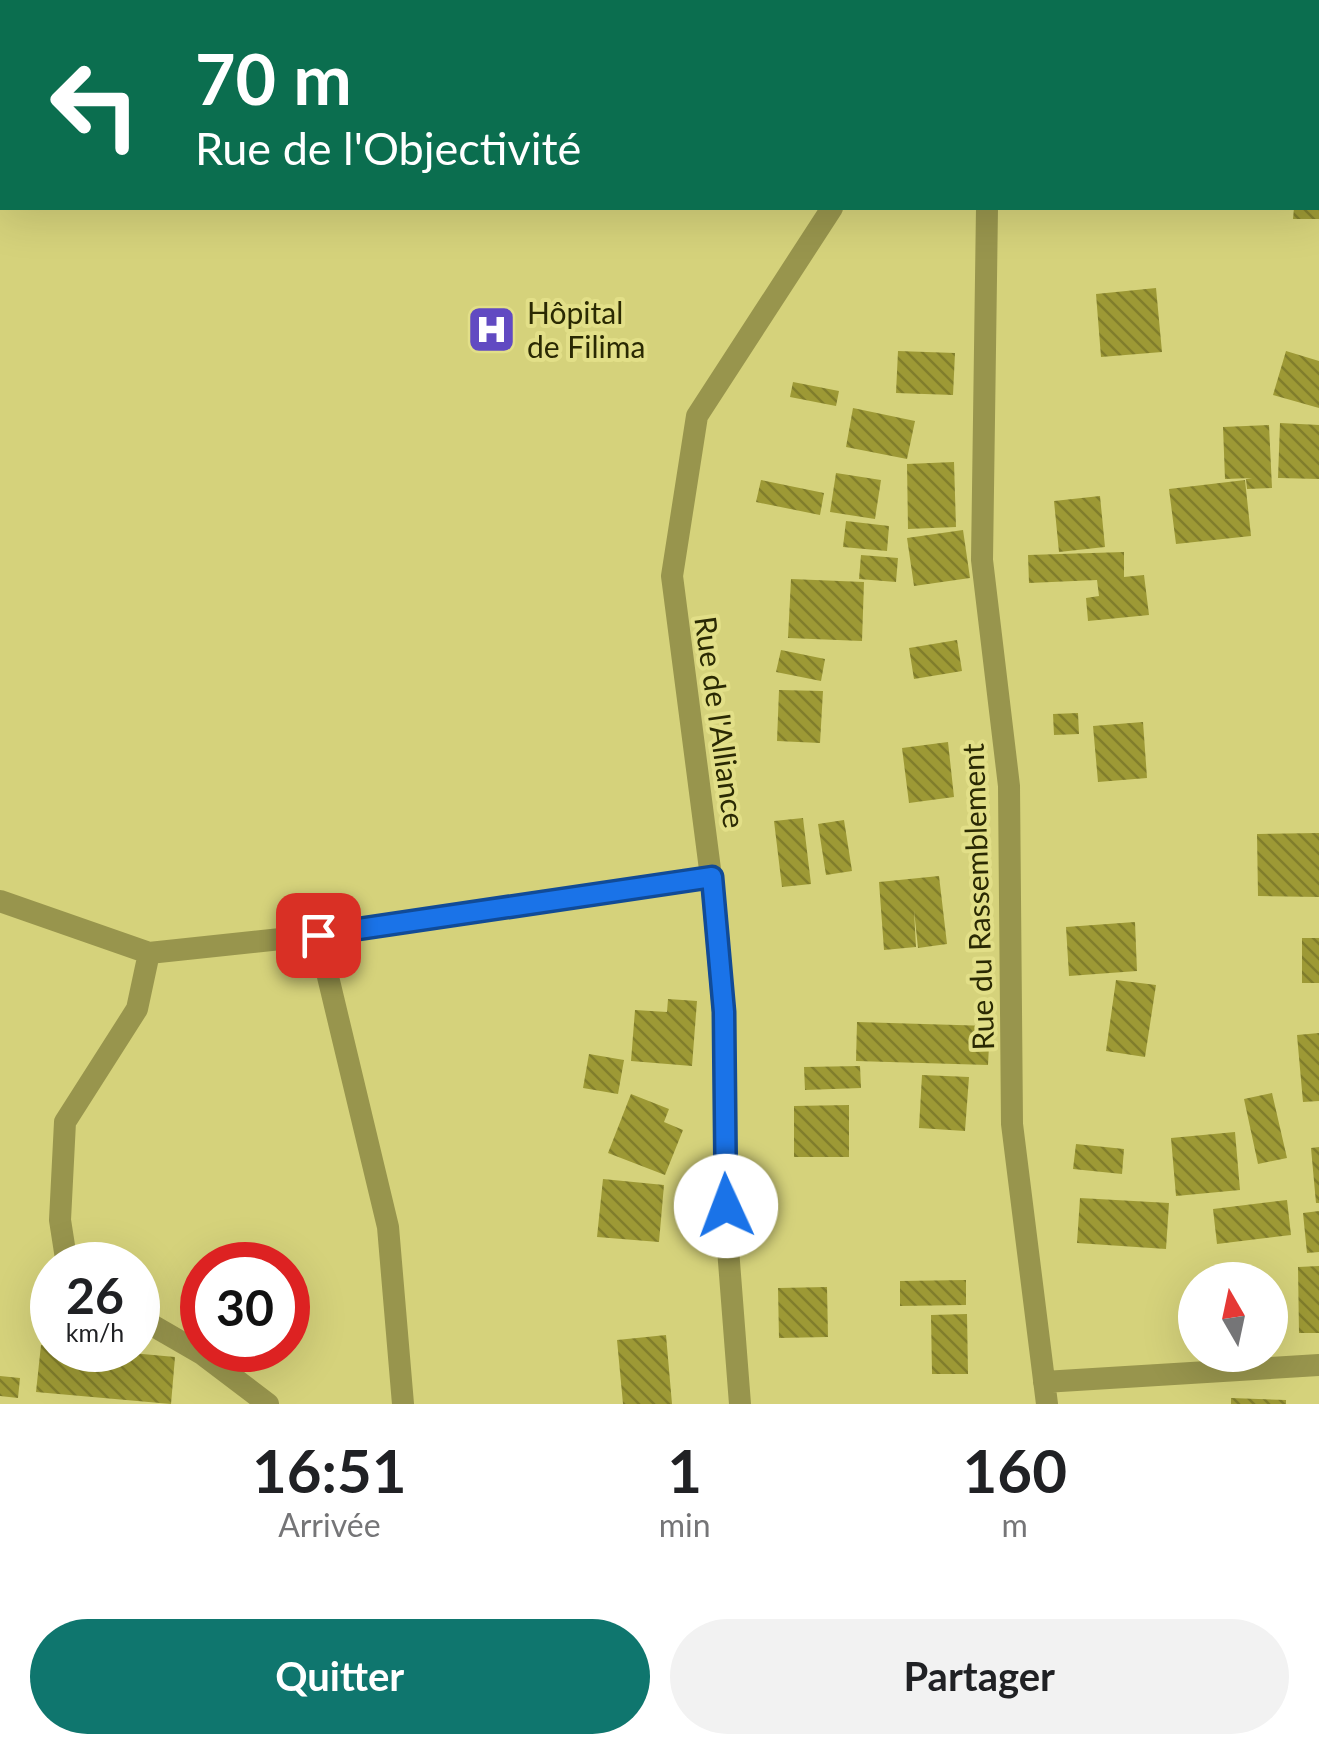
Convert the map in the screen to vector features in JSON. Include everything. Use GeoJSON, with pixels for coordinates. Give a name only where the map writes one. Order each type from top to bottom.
{"type":"FeatureCollection","features":[{"type":"Feature","properties":{"kind":"street","name":"Rue de l'Alliance"},"geometry":{"type":"LineString","coordinates":[[740,1404],[726,1236],[724,1012],[712,877],[672,576],[697,416],[831,210]]}},
{"type":"Feature","properties":{"kind":"street","name":"Rue du Rassemblement"},"geometry":{"type":"LineString","coordinates":[[987,210],[982,560],[1009,786],[1012,1124],[1045,1393]]}},
{"type":"Feature","properties":{"kind":"street"},"geometry":{"type":"LineString","coordinates":[[0,902],[150,952],[318,935],[712,877]]}},
{"type":"Feature","properties":{"kind":"street"},"geometry":{"type":"LineString","coordinates":[[318,935],[388,1228],[403,1404]]}},
{"type":"Feature","properties":{"kind":"street"},"geometry":{"type":"LineString","coordinates":[[63,1242],[60,1220],[65,1122],[137,1010],[150,952]]}},
{"type":"Feature","properties":{"kind":"street"},"geometry":{"type":"LineString","coordinates":[[160,1330],[202,1354],[268,1404]]}},
{"type":"Feature","properties":{"kind":"street"},"geometry":{"type":"LineString","coordinates":[[1045,1393],[1319,1365]]}},
{"type":"Feature","properties":{"kind":"building"},"geometry":{"type":"Polygon","coordinates":[[[1294,210],[1319,210],[1319,219],[1293,219],[1294,210]]]}},
{"type":"Feature","properties":{"kind":"building"},"geometry":{"type":"Polygon","coordinates":[[[1156,288],[1162,352],[1101,357],[1096,294],[1156,288]]]}},
{"type":"Feature","properties":{"kind":"building"},"geometry":{"type":"Polygon","coordinates":[[[898,351],[955,353],[953,395],[896,393],[898,351]]]}},
{"type":"Feature","properties":{"kind":"building"},"geometry":{"type":"Polygon","coordinates":[[[1286,351],[1319,361],[1319,408],[1273,395],[1286,351]]]}},
{"type":"Feature","properties":{"kind":"building"},"geometry":{"type":"Polygon","coordinates":[[[793,382],[839,391],[836,406],[790,397],[793,382]]]}},
{"type":"Feature","properties":{"kind":"building"},"geometry":{"type":"Polygon","coordinates":[[[853,408],[915,421],[907,459],[846,447],[853,408]]]}},
{"type":"Feature","properties":{"kind":"building"},"geometry":{"type":"Polygon","coordinates":[[[1280,423],[1319,425],[1319,479],[1278,478],[1280,423]]]}},
{"type":"Feature","properties":{"kind":"building"},"geometry":{"type":"Polygon","coordinates":[[[1269,425],[1272,488],[1247,489],[1246,479],[1252,478],[1225,479],[1223,427],[1269,425]]]}},
{"type":"Feature","properties":{"kind":"building"},"geometry":{"type":"Polygon","coordinates":[[[954,462],[956,527],[908,529],[907,464],[954,462]]]}},
{"type":"Feature","properties":{"kind":"building"},"geometry":{"type":"Polygon","coordinates":[[[836,473],[881,480],[875,519],[830,512],[836,473]]]}},
{"type":"Feature","properties":{"kind":"building"},"geometry":{"type":"Polygon","coordinates":[[[761,480],[824,493],[820,515],[756,502],[761,480]]]}},
{"type":"Feature","properties":{"kind":"building"},"geometry":{"type":"Polygon","coordinates":[[[1245,480],[1251,536],[1176,544],[1169,489],[1245,480]]]}},
{"type":"Feature","properties":{"kind":"building"},"geometry":{"type":"Polygon","coordinates":[[[1100,496],[1105,547],[1059,552],[1054,501],[1100,496]]]}},
{"type":"Feature","properties":{"kind":"building"},"geometry":{"type":"Polygon","coordinates":[[[846,521],[889,526],[887,551],[843,547],[846,521]]]}},
{"type":"Feature","properties":{"kind":"building"},"geometry":{"type":"Polygon","coordinates":[[[963,530],[970,578],[914,586],[907,538],[963,530]]]}},
{"type":"Feature","properties":{"kind":"building"},"geometry":{"type":"Polygon","coordinates":[[[1124,552],[1124,577],[1144,575],[1149,615],[1088,621],[1086,598],[1099,596],[1097,580],[1029,583],[1028,555],[1124,552]]]}},
{"type":"Feature","properties":{"kind":"building"},"geometry":{"type":"Polygon","coordinates":[[[861,555],[898,558],[896,582],[859,579],[861,555]]]}},
{"type":"Feature","properties":{"kind":"building"},"geometry":{"type":"Polygon","coordinates":[[[791,579],[864,582],[862,641],[788,638],[791,579]]]}},
{"type":"Feature","properties":{"kind":"building"},"geometry":{"type":"Polygon","coordinates":[[[957,640],[962,671],[914,679],[909,648],[957,640]]]}},
{"type":"Feature","properties":{"kind":"building"},"geometry":{"type":"Polygon","coordinates":[[[781,650],[825,659],[821,681],[776,672],[781,650]]]}},
{"type":"Feature","properties":{"kind":"building"},"geometry":{"type":"Polygon","coordinates":[[[779,690],[823,691],[820,743],[777,741],[779,690]]]}},
{"type":"Feature","properties":{"kind":"building"},"geometry":{"type":"Polygon","coordinates":[[[1078,713],[1079,734],[1054,735],[1053,714],[1078,713]]]}},
{"type":"Feature","properties":{"kind":"building"},"geometry":{"type":"Polygon","coordinates":[[[1143,722],[1147,778],[1098,782],[1093,726],[1143,722]]]}},
{"type":"Feature","properties":{"kind":"building"},"geometry":{"type":"Polygon","coordinates":[[[948,742],[954,797],[909,803],[902,748],[948,742]]]}},
{"type":"Feature","properties":{"kind":"building"},"geometry":{"type":"Polygon","coordinates":[[[803,818],[811,884],[782,887],[774,821],[803,818]]]}},
{"type":"Feature","properties":{"kind":"building"},"geometry":{"type":"Polygon","coordinates":[[[844,820],[852,871],[826,875],[818,824],[844,820]]]}},
{"type":"Feature","properties":{"kind":"building"},"geometry":{"type":"Polygon","coordinates":[[[1319,833],[1319,897],[1258,896],[1257,834],[1319,833]]]}},
{"type":"Feature","properties":{"kind":"building"},"geometry":{"type":"Polygon","coordinates":[[[939,876],[947,944],[918,948],[914,910],[916,947],[884,950],[879,882],[939,876]]]}},
{"type":"Feature","properties":{"kind":"building"},"geometry":{"type":"Polygon","coordinates":[[[1135,922],[1137,971],[1069,976],[1066,927],[1135,922]]]}},
{"type":"Feature","properties":{"kind":"building"},"geometry":{"type":"Polygon","coordinates":[[[1302,938],[1319,938],[1319,983],[1302,983],[1302,938]]]}},
{"type":"Feature","properties":{"kind":"building"},"geometry":{"type":"Polygon","coordinates":[[[1116,980],[1156,985],[1145,1057],[1106,1051],[1116,980]]]}},
{"type":"Feature","properties":{"kind":"building"},"geometry":{"type":"Polygon","coordinates":[[[668,999],[697,1001],[692,1066],[631,1061],[635,1010],[667,1012],[668,999]]]}},
{"type":"Feature","properties":{"kind":"building"},"geometry":{"type":"Polygon","coordinates":[[[857,1022],[990,1026],[988,1065],[856,1061],[857,1022]]]}},
{"type":"Feature","properties":{"kind":"building"},"geometry":{"type":"Polygon","coordinates":[[[1319,1033],[1319,1101],[1303,1102],[1297,1035],[1319,1033]]]}},
{"type":"Feature","properties":{"kind":"building"},"geometry":{"type":"Polygon","coordinates":[[[589,1054],[624,1060],[618,1094],[583,1088],[589,1054]]]}},
{"type":"Feature","properties":{"kind":"building"},"geometry":{"type":"Polygon","coordinates":[[[860,1066],[861,1088],[805,1090],[804,1067],[860,1066]]]}},
{"type":"Feature","properties":{"kind":"building"},"geometry":{"type":"Polygon","coordinates":[[[922,1075],[969,1077],[965,1131],[919,1128],[922,1075]]]}},
{"type":"Feature","properties":{"kind":"building"},"geometry":{"type":"Polygon","coordinates":[[[1272,1093],[1287,1158],[1258,1164],[1244,1099],[1272,1093]]]}},
{"type":"Feature","properties":{"kind":"building"},"geometry":{"type":"Polygon","coordinates":[[[631,1094],[669,1109],[664,1122],[683,1130],[665,1175],[608,1153],[631,1094]]]}},
{"type":"Feature","properties":{"kind":"building"},"geometry":{"type":"Polygon","coordinates":[[[849,1105],[849,1157],[794,1157],[794,1106],[849,1105]]]}},
{"type":"Feature","properties":{"kind":"building"},"geometry":{"type":"Polygon","coordinates":[[[1235,1132],[1240,1190],[1176,1196],[1171,1138],[1235,1132]]]}},
{"type":"Feature","properties":{"kind":"building"},"geometry":{"type":"Polygon","coordinates":[[[1076,1144],[1124,1149],[1122,1174],[1073,1169],[1076,1144]]]}},
{"type":"Feature","properties":{"kind":"building"},"geometry":{"type":"Polygon","coordinates":[[[1319,1147],[1319,1203],[1316,1203],[1311,1148],[1319,1147]]]}},
{"type":"Feature","properties":{"kind":"building"},"geometry":{"type":"Polygon","coordinates":[[[603,1179],[664,1185],[659,1242],[597,1237],[603,1179]]]}},
{"type":"Feature","properties":{"kind":"building"},"geometry":{"type":"Polygon","coordinates":[[[1080,1198],[1169,1203],[1166,1249],[1077,1243],[1080,1198]]]}},
{"type":"Feature","properties":{"kind":"building"},"geometry":{"type":"Polygon","coordinates":[[[1287,1200],[1291,1235],[1217,1244],[1213,1209],[1287,1200]]]}},
{"type":"Feature","properties":{"kind":"building"},"geometry":{"type":"Polygon","coordinates":[[[1319,1211],[1319,1252],[1307,1253],[1303,1213],[1319,1211]]]}},
{"type":"Feature","properties":{"kind":"building"},"geometry":{"type":"Polygon","coordinates":[[[1319,1266],[1319,1333],[1299,1333],[1298,1267],[1319,1266]]]}},
{"type":"Feature","properties":{"kind":"building"},"geometry":{"type":"Polygon","coordinates":[[[966,1280],[966,1305],[900,1306],[900,1281],[966,1280]]]}},
{"type":"Feature","properties":{"kind":"building"},"geometry":{"type":"Polygon","coordinates":[[[827,1287],[828,1337],[779,1338],[778,1288],[827,1287]]]}},
{"type":"Feature","properties":{"kind":"building"},"geometry":{"type":"Polygon","coordinates":[[[967,1314],[968,1374],[932,1374],[931,1315],[967,1314]]]}},
{"type":"Feature","properties":{"kind":"building"},"geometry":{"type":"Polygon","coordinates":[[[666,1335],[672,1404],[623,1404],[617,1340],[666,1335]]]}},
{"type":"Feature","properties":{"kind":"building"},"geometry":{"type":"Polygon","coordinates":[[[160,1356],[175,1357],[171,1404],[36,1392],[38,1372],[160,1372],[160,1356]]]}},
{"type":"Feature","properties":{"kind":"building"},"geometry":{"type":"Polygon","coordinates":[[[0,1376],[20,1378],[18,1398],[0,1396],[0,1376]]]}},
{"type":"Feature","properties":{"kind":"building"},"geometry":{"type":"Polygon","coordinates":[[[1231,1398],[1286,1400],[1286,1404],[1231,1404],[1231,1398]]]}},
{"type":"Feature","properties":{"kind":"place","name":"Hôpital de Filima"},"geometry":{"type":"Point","coordinates":[492,329]}},
{"type":"Feature","properties":{"kind":"route"},"geometry":{"type":"LineString","coordinates":[[318,935],[712,877],[724,1012],[726,1206]]}}]}
